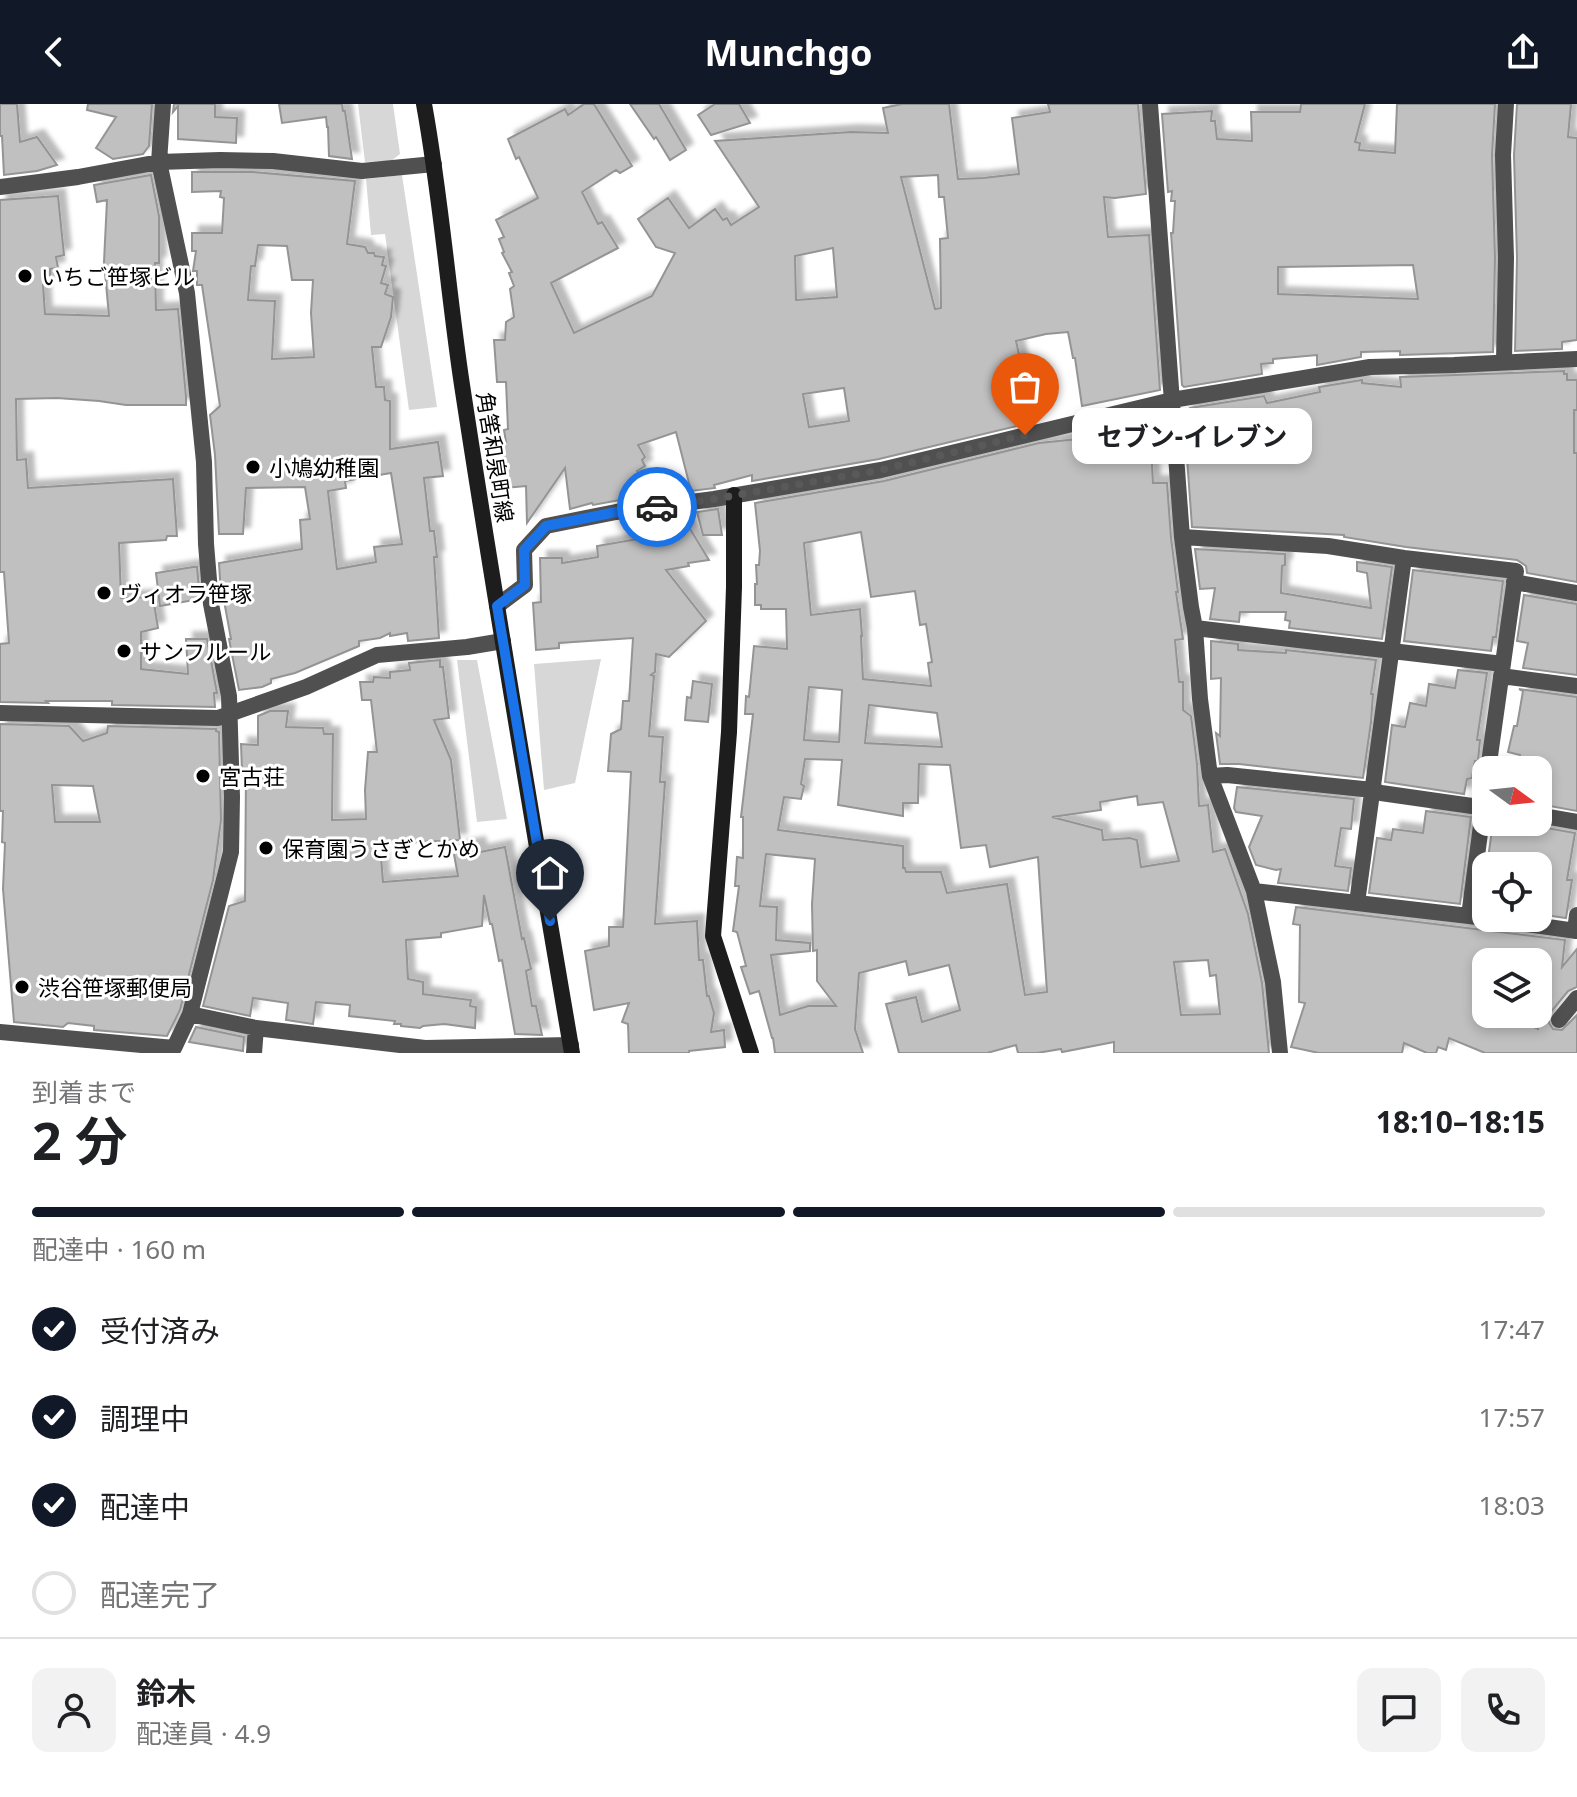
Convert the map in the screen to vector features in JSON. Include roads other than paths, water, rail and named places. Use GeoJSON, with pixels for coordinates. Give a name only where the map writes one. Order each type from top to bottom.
{"type":"FeatureCollection","features":[{"type":"Feature","properties":{"kind":"main road","name":"角筈和泉町線"},"geometry":{"type":"LineString","coordinates":[[424,104],[497,606],[572,1049]]}},
{"type":"Feature","properties":{"kind":"main road"},"geometry":{"type":"LineString","coordinates":[[734,495],[729,732],[713,936],[751,1053]]}},
{"type":"Feature","properties":{"kind":"street"},"geometry":{"type":"LineString","coordinates":[[0,1032],[174,1048],[190,1014],[231,852],[229,696],[211,604],[201,419],[187,293],[159,162],[163,104]]}},
{"type":"Feature","properties":{"kind":"street"},"geometry":{"type":"LineString","coordinates":[[1150,104],[1182,537],[1210,776],[1254,891],[1273,982],[1280,1053]]}},
{"type":"Feature","properties":{"kind":"street"},"geometry":{"type":"LineString","coordinates":[[1504,361],[1506,258],[1503,155],[1506,104]]}},
{"type":"Feature","properties":{"kind":"street"},"geometry":{"type":"LineString","coordinates":[[0,187],[159,162],[273,161],[362,171],[434,164]]}},
{"type":"Feature","properties":{"kind":"street"},"geometry":{"type":"LineString","coordinates":[[497,606],[525,585],[524,550],[546,526],[881,470],[1172,400],[1370,367],[1577,359]]}},
{"type":"Feature","properties":{"kind":"street"},"geometry":{"type":"LineString","coordinates":[[1182,537],[1328,546],[1516,571],[1490,756]]}},
{"type":"Feature","properties":{"kind":"street"},"geometry":{"type":"LineString","coordinates":[[1357,903],[1404,558]]}},
{"type":"Feature","properties":{"kind":"street"},"geometry":{"type":"LineString","coordinates":[[1514,582],[1577,593]]}},
{"type":"Feature","properties":{"kind":"street"},"geometry":{"type":"LineString","coordinates":[[1195,628],[1391,651],[1577,686]]}},
{"type":"Feature","properties":{"kind":"street"},"geometry":{"type":"LineString","coordinates":[[0,713],[218,718],[306,687],[377,655],[503,641]]}},
{"type":"Feature","properties":{"kind":"street"},"geometry":{"type":"LineString","coordinates":[[1210,776],[1227,775],[1373,790],[1472,806]]}},
{"type":"Feature","properties":{"kind":"street"},"geometry":{"type":"LineString","coordinates":[[1552,818],[1577,822]]}},
{"type":"Feature","properties":{"kind":"street"},"geometry":{"type":"LineString","coordinates":[[1469,916],[1481,836]]}},
{"type":"Feature","properties":{"kind":"street"},"geometry":{"type":"LineString","coordinates":[[1254,891],[1576,926]]}},
{"type":"Feature","properties":{"kind":"street"},"geometry":{"type":"LineString","coordinates":[[1559,1020],[1577,998]]}},
{"type":"Feature","properties":{"kind":"street"},"geometry":{"type":"LineString","coordinates":[[190,1014],[256,1028],[425,1048],[572,1049]]}},
{"type":"Feature","properties":{"kind":"street"},"geometry":{"type":"LineString","coordinates":[[254,1053],[256,1028]]}},
{"type":"Feature","properties":{"kind":"place","name":"いちご笹塚ビル"},"geometry":{"type":"Point","coordinates":[25,276]}},
{"type":"Feature","properties":{"kind":"place","name":"セブン-イレブン"},"geometry":{"type":"Point","coordinates":[1025,435]}},
{"type":"Feature","properties":{"kind":"place","name":"小鳩幼稚園"},"geometry":{"type":"Point","coordinates":[253,467]}},
{"type":"Feature","properties":{"kind":"place","name":"ヴィオラ笹塚"},"geometry":{"type":"Point","coordinates":[104,593]}},
{"type":"Feature","properties":{"kind":"place","name":"サンフルール"},"geometry":{"type":"Point","coordinates":[124,651]}},
{"type":"Feature","properties":{"kind":"place","name":"宮古荘"},"geometry":{"type":"Point","coordinates":[203,776]}},
{"type":"Feature","properties":{"kind":"place","name":"保育園うさぎとかめ"},"geometry":{"type":"Point","coordinates":[266,848]}},
{"type":"Feature","properties":{"kind":"place","name":"渋谷笹塚郵便局"},"geometry":{"type":"Point","coordinates":[22,987]}}]}
